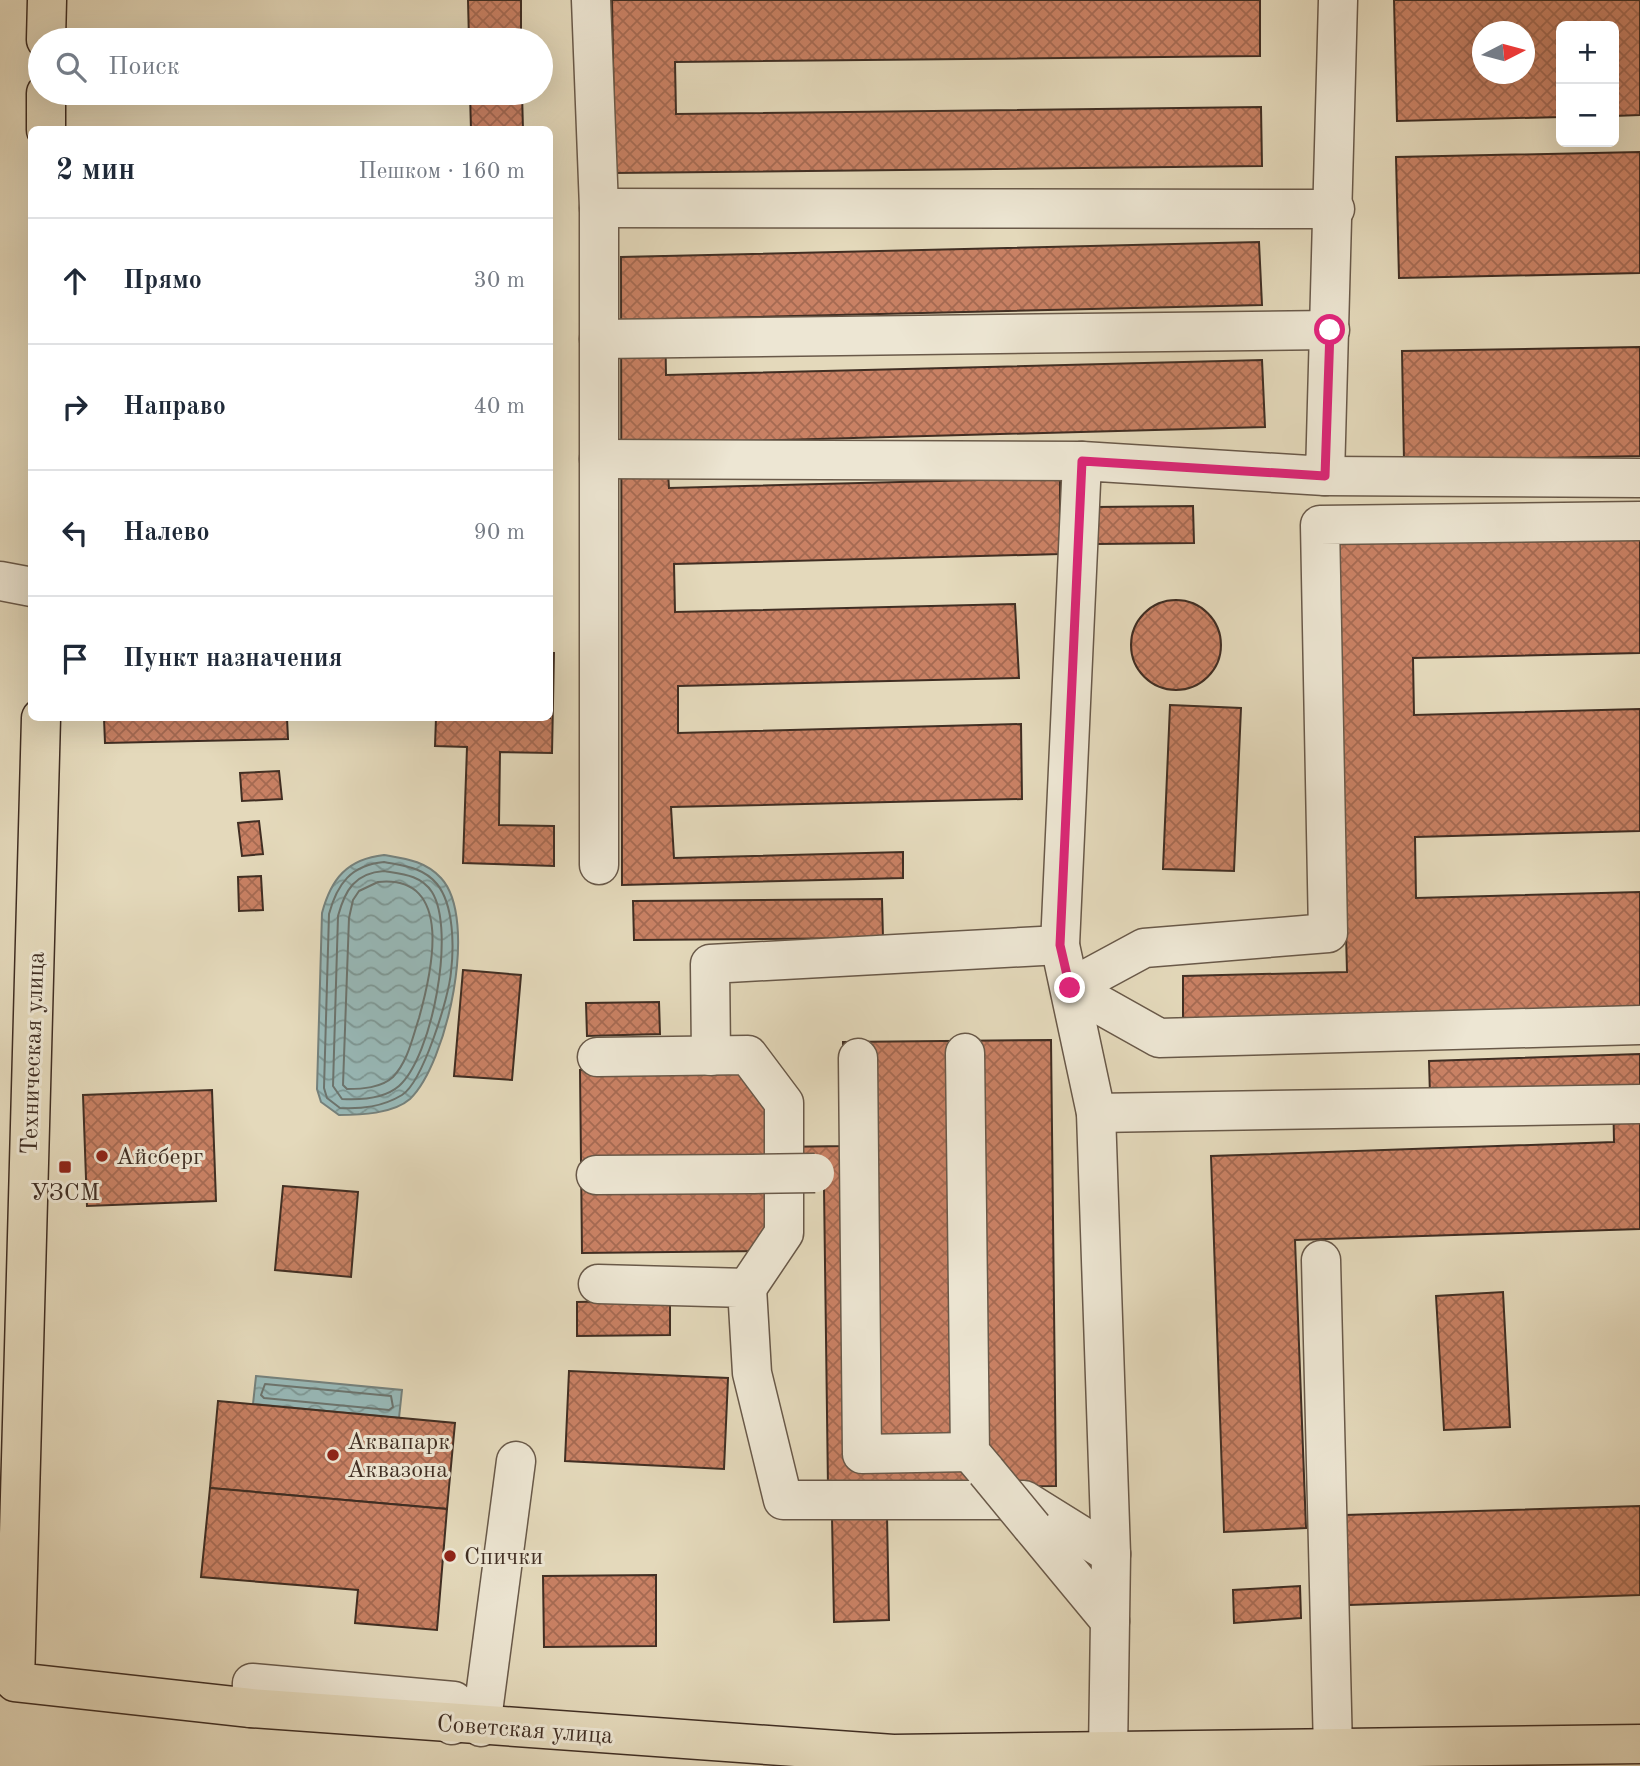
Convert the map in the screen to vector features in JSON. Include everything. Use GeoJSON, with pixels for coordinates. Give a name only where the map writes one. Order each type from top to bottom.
{"type":"FeatureCollection","features":[{"type":"Feature","properties":{"kind":"main road"},"geometry":{"type":"LineString","coordinates":[[46,28],[47,0]]}},
{"type":"Feature","properties":{"kind":"main road"},"geometry":{"type":"LineString","coordinates":[[46,105],[46,126]]}},
{"type":"Feature","properties":{"kind":"main road","name":"Техническая улица"},"geometry":{"type":"LineString","coordinates":[[7,1681],[40,721]]}},
{"type":"Feature","properties":{"kind":"main road","name":"Советская улица"},"geometry":{"type":"LineString","coordinates":[[7,1681],[251,1708],[466,1726],[734,1755],[1333,1750],[1640,1744]]}},
{"type":"Feature","properties":{"kind":"street"},"geometry":{"type":"LineString","coordinates":[[591,0],[598,208],[599,865]]}},
{"type":"Feature","properties":{"kind":"street"},"geometry":{"type":"LineString","coordinates":[[1325,476],[1335,209],[1338,0]]}},
{"type":"Feature","properties":{"kind":"street"},"geometry":{"type":"LineString","coordinates":[[598,208],[1335,209]]}},
{"type":"Feature","properties":{"kind":"street"},"geometry":{"type":"LineString","coordinates":[[599,339],[1330,330]]}},
{"type":"Feature","properties":{"kind":"street"},"geometry":{"type":"LineString","coordinates":[[599,459],[1082,461],[1325,476],[1640,478]]}},
{"type":"Feature","properties":{"kind":"street"},"geometry":{"type":"LineString","coordinates":[[1082,461],[1060,945],[1096,1113],[1111,1554],[1108,1752]]}},
{"type":"Feature","properties":{"kind":"street"},"geometry":{"type":"LineString","coordinates":[[1070,988],[1144,948],[1328,933],[1320,525],[1640,521]]}},
{"type":"Feature","properties":{"kind":"street"},"geometry":{"type":"LineString","coordinates":[[0,581],[28,586]]}},
{"type":"Feature","properties":{"kind":"street"},"geometry":{"type":"LineString","coordinates":[[711,1056],[710,964],[1060,945]]}},
{"type":"Feature","properties":{"kind":"street"},"geometry":{"type":"LineString","coordinates":[[1070,988],[1159,1038],[1640,1025]]}},
{"type":"Feature","properties":{"kind":"street"},"geometry":{"type":"LineString","coordinates":[[965,1054],[978,1461],[1110,1622]]}},
{"type":"Feature","properties":{"kind":"street"},"geometry":{"type":"LineString","coordinates":[[597,1057],[748,1055],[784,1103],[784,1233],[747,1288],[752,1373],[783,1500],[1024,1500],[1111,1554]]}},
{"type":"Feature","properties":{"kind":"street"},"geometry":{"type":"LineString","coordinates":[[858,1058],[862,1454],[978,1461]]}},
{"type":"Feature","properties":{"kind":"street"},"geometry":{"type":"LineString","coordinates":[[1096,1113],[1640,1104]]}},
{"type":"Feature","properties":{"kind":"street"},"geometry":{"type":"LineString","coordinates":[[596,1175],[858,1173]]}},
{"type":"Feature","properties":{"kind":"street"},"geometry":{"type":"LineString","coordinates":[[1321,1260],[1333,1750]]}},
{"type":"Feature","properties":{"kind":"street"},"geometry":{"type":"LineString","coordinates":[[598,1284],[747,1288]]}},
{"type":"Feature","properties":{"kind":"street"},"geometry":{"type":"LineString","coordinates":[[466,1726],[516,1461]]}},
{"type":"Feature","properties":{"kind":"water"},"geometry":{"type":"Polygon","coordinates":[[[384,855],[429,868],[441,878],[452,898],[457,925],[458,957],[454,991],[436,1055],[424,1081],[410,1099],[386,1111],[339,1115],[321,1102],[317,1089],[322,913],[330,890],[342,873],[360,861],[384,855]]]}},
{"type":"Feature","properties":{"kind":"water"},"geometry":{"type":"Polygon","coordinates":[[[256,1376],[402,1390],[399,1418],[253,1404],[256,1376]]]}},
{"type":"Feature","properties":{"kind":"building"},"geometry":{"type":"Polygon","coordinates":[[[468,0],[521,0],[521,28],[469,28],[468,0]]]}},
{"type":"Feature","properties":{"kind":"building"},"geometry":{"type":"Polygon","coordinates":[[[612,0],[1260,0],[1260,56],[675,62],[676,114],[1261,107],[1262,166],[615,173],[612,0]]]}},
{"type":"Feature","properties":{"kind":"building"},"geometry":{"type":"Polygon","coordinates":[[[1394,0],[1640,0],[1640,115],[1619,116],[1619,21],[1556,21],[1556,117],[1397,121],[1394,0]]]}},
{"type":"Feature","properties":{"kind":"building"},"geometry":{"type":"Polygon","coordinates":[[[470,105],[522,105],[523,126],[471,126],[470,105]]]}},
{"type":"Feature","properties":{"kind":"building"},"geometry":{"type":"Polygon","coordinates":[[[1640,152],[1640,273],[1399,278],[1396,157],[1640,152]]]}},
{"type":"Feature","properties":{"kind":"building"},"geometry":{"type":"Polygon","coordinates":[[[1259,242],[1262,305],[665,319],[666,375],[1262,360],[1265,427],[666,443],[669,488],[1060,478],[1060,554],[674,564],[675,612],[1015,604],[1019,678],[678,686],[678,733],[1021,724],[1022,799],[671,807],[674,858],[903,852],[903,878],[622,885],[621,257],[1259,242]]]}},
{"type":"Feature","properties":{"kind":"building"},"geometry":{"type":"Polygon","coordinates":[[[1640,347],[1640,456],[1404,461],[1402,351],[1640,347]]]}},
{"type":"Feature","properties":{"kind":"building"},"geometry":{"type":"Polygon","coordinates":[[[1193,506],[1194,543],[1096,544],[1095,507],[1193,506]]]}},
{"type":"Feature","properties":{"kind":"building"},"geometry":{"type":"Polygon","coordinates":[[[1640,532],[1640,653],[1413,658],[1414,715],[1640,709],[1640,831],[1415,837],[1416,898],[1640,892],[1640,1010],[1183,1023],[1183,976],[1347,972],[1336,540],[1640,532]]]}},
{"type":"Feature","properties":{"kind":"building"},"geometry":{"type":"Polygon","coordinates":[[[1176,600],[1193,603],[1208,613],[1218,628],[1221,645],[1218,662],[1208,677],[1193,687],[1176,690],[1159,687],[1144,677],[1134,662],[1131,645],[1134,628],[1144,613],[1159,603],[1176,600]]]}},
{"type":"Feature","properties":{"kind":"building"},"geometry":{"type":"Polygon","coordinates":[[[1170,705],[1241,708],[1234,871],[1163,869],[1170,705]]]}},
{"type":"Feature","properties":{"kind":"building"},"geometry":{"type":"Polygon","coordinates":[[[104,721],[287,721],[288,739],[105,743],[104,721]]]}},
{"type":"Feature","properties":{"kind":"building"},"geometry":{"type":"Polygon","coordinates":[[[436,721],[553,721],[552,753],[500,752],[499,825],[554,826],[554,866],[463,863],[467,747],[435,746],[436,721]]]}},
{"type":"Feature","properties":{"kind":"building"},"geometry":{"type":"Polygon","coordinates":[[[279,771],[282,799],[242,801],[240,773],[279,771]]]}},
{"type":"Feature","properties":{"kind":"building"},"geometry":{"type":"Polygon","coordinates":[[[259,821],[263,854],[242,856],[238,823],[259,821]]]}},
{"type":"Feature","properties":{"kind":"building"},"geometry":{"type":"Polygon","coordinates":[[[261,876],[263,910],[239,911],[238,877],[261,876]]]}},
{"type":"Feature","properties":{"kind":"building"},"geometry":{"type":"Polygon","coordinates":[[[882,899],[883,938],[634,940],[633,901],[882,899]]]}},
{"type":"Feature","properties":{"kind":"building"},"geometry":{"type":"Polygon","coordinates":[[[463,970],[521,975],[512,1080],[454,1076],[463,970]]]}},
{"type":"Feature","properties":{"kind":"building"},"geometry":{"type":"Polygon","coordinates":[[[659,1002],[660,1034],[587,1036],[586,1003],[659,1002]]]}},
{"type":"Feature","properties":{"kind":"building"},"geometry":{"type":"Polygon","coordinates":[[[1051,1040],[1056,1486],[828,1488],[824,1188],[773,1189],[774,1251],[582,1253],[580,1070],[777,1068],[777,1147],[845,1146],[843,1042],[1051,1040]]]}},
{"type":"Feature","properties":{"kind":"building"},"geometry":{"type":"Polygon","coordinates":[[[1640,1054],[1640,1229],[1295,1240],[1306,1528],[1224,1532],[1211,1156],[1614,1142],[1613,1090],[1430,1095],[1429,1061],[1640,1054]]]}},
{"type":"Feature","properties":{"kind":"building"},"geometry":{"type":"Polygon","coordinates":[[[212,1090],[216,1201],[87,1206],[83,1095],[212,1090]]]}},
{"type":"Feature","properties":{"kind":"building"},"geometry":{"type":"Polygon","coordinates":[[[283,1186],[358,1192],[351,1277],[275,1270],[283,1186]]]}},
{"type":"Feature","properties":{"kind":"building"},"geometry":{"type":"Polygon","coordinates":[[[1503,1292],[1510,1427],[1444,1430],[1436,1296],[1503,1292]]]}},
{"type":"Feature","properties":{"kind":"building"},"geometry":{"type":"Polygon","coordinates":[[[670,1300],[670,1335],[577,1336],[577,1302],[670,1300]]]}},
{"type":"Feature","properties":{"kind":"building"},"geometry":{"type":"Polygon","coordinates":[[[569,1371],[728,1378],[724,1469],[565,1461],[569,1371]]]}},
{"type":"Feature","properties":{"kind":"building","name":"Аквапарк Аквазона"},"geometry":{"type":"Polygon","coordinates":[[[218,1401],[455,1423],[447,1509],[210,1488],[218,1401]]]}},
{"type":"Feature","properties":{"kind":"building"},"geometry":{"type":"Polygon","coordinates":[[[210,1488],[447,1509],[437,1630],[355,1623],[358,1590],[201,1577],[210,1488]]]}},
{"type":"Feature","properties":{"kind":"building"},"geometry":{"type":"Polygon","coordinates":[[[1640,1506],[1640,1595],[1349,1605],[1345,1515],[1640,1506]]]}},
{"type":"Feature","properties":{"kind":"building"},"geometry":{"type":"Polygon","coordinates":[[[887,1515],[889,1620],[834,1622],[832,1516],[887,1515]]]}},
{"type":"Feature","properties":{"kind":"building"},"geometry":{"type":"Polygon","coordinates":[[[656,1575],[656,1646],[544,1647],[543,1576],[656,1575]]]}},
{"type":"Feature","properties":{"kind":"building"},"geometry":{"type":"Polygon","coordinates":[[[1300,1586],[1301,1618],[1234,1623],[1233,1590],[1300,1586]]]}},
{"type":"Feature","properties":{"kind":"place","name":"Айсберг"},"geometry":{"type":"Point","coordinates":[102,1156]}},
{"type":"Feature","properties":{"kind":"place","name":"УЗСМ"},"geometry":{"type":"Point","coordinates":[65,1167]}},
{"type":"Feature","properties":{"kind":"place","name":"Аквапарк Аквазона"},"geometry":{"type":"Point","coordinates":[333,1455]}},
{"type":"Feature","properties":{"kind":"place","name":"Спички"},"geometry":{"type":"Point","coordinates":[450,1556]}},
{"type":"Feature","properties":{"kind":"route"},"geometry":{"type":"LineString","coordinates":[[1070,988],[1060,945],[1082,461],[1325,476],[1330,330]]}}]}
